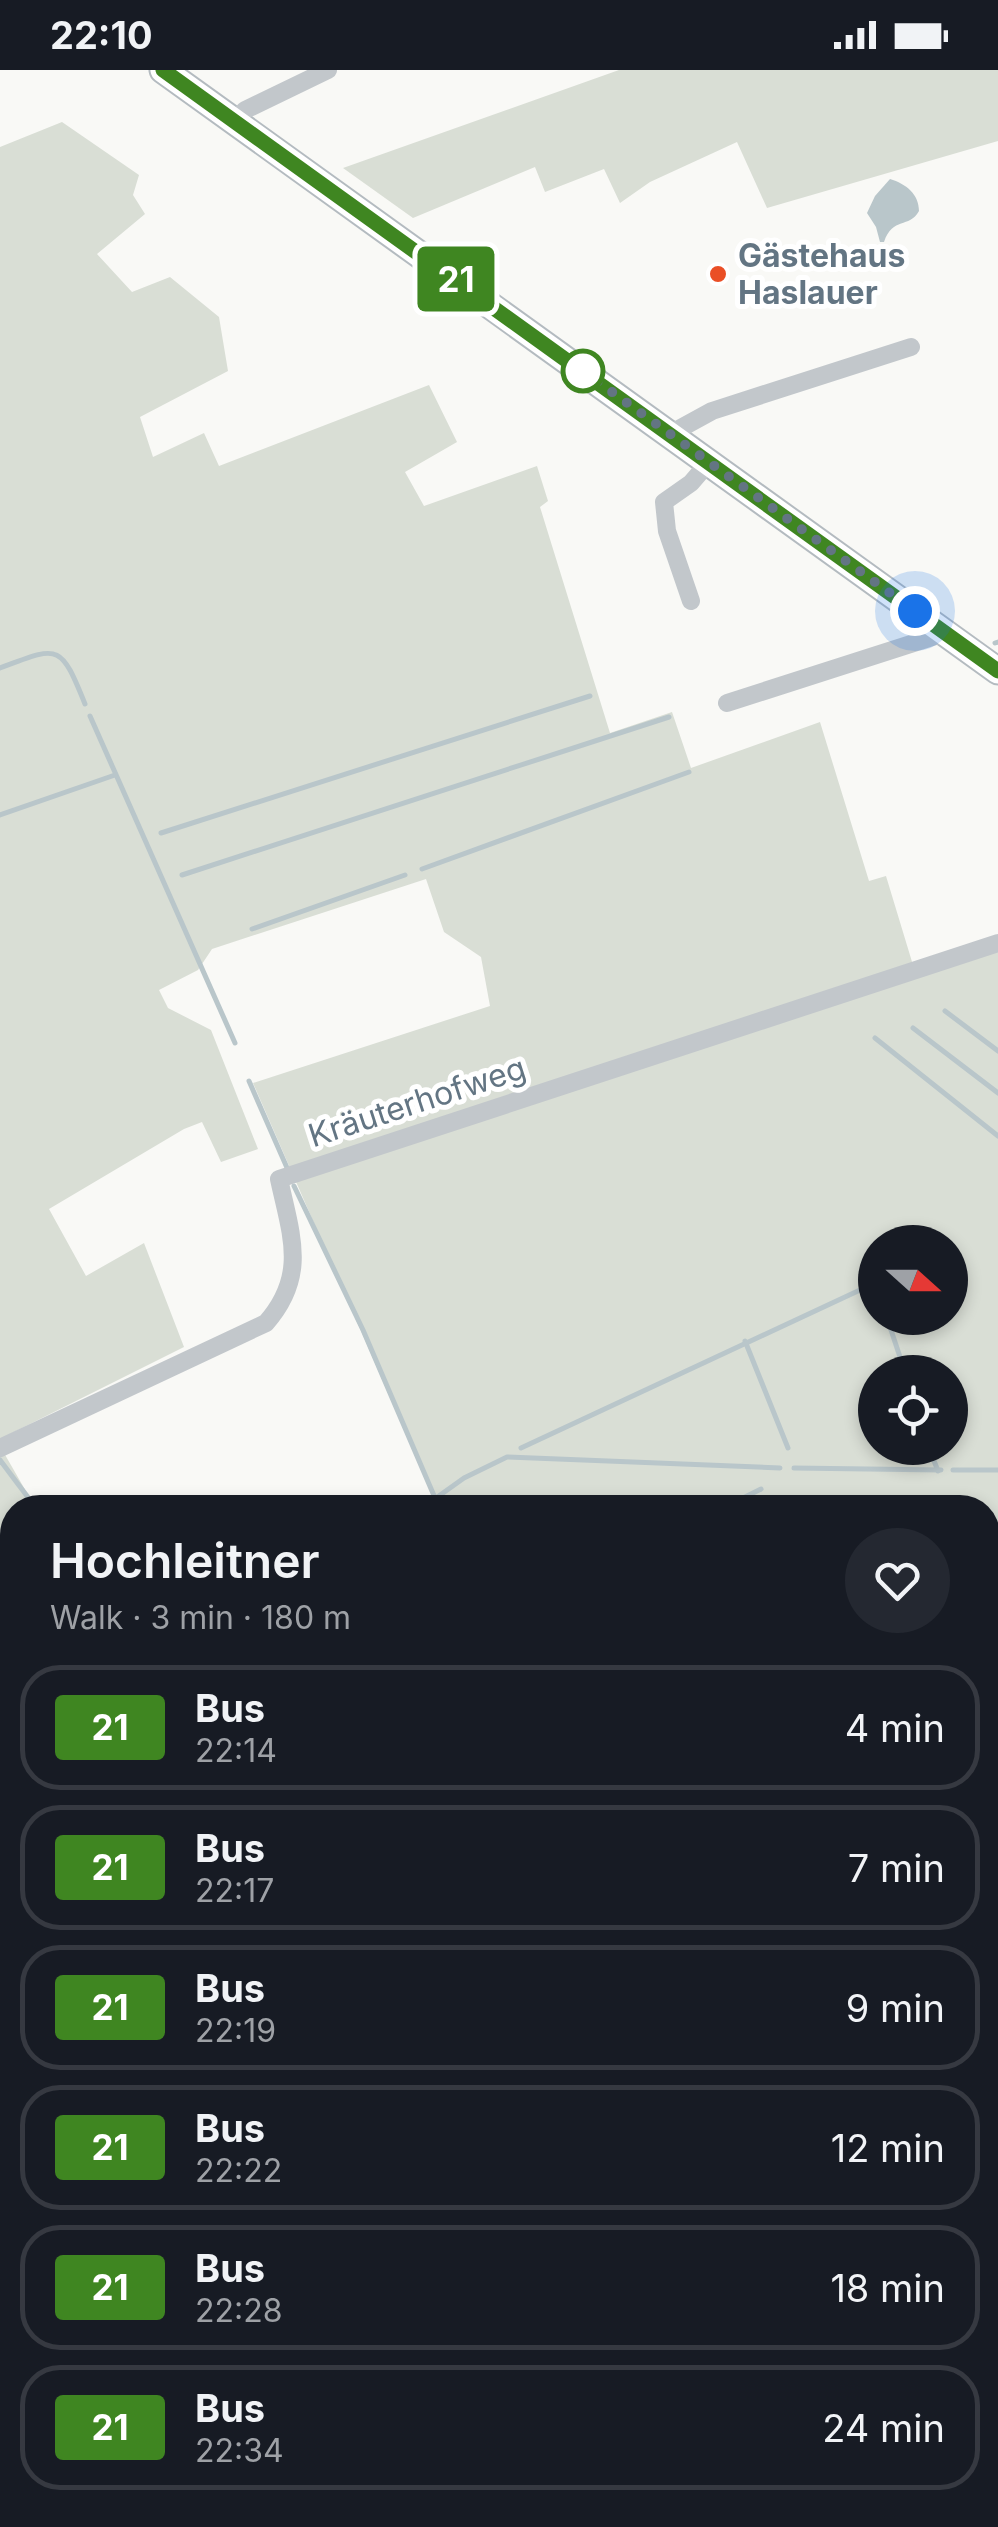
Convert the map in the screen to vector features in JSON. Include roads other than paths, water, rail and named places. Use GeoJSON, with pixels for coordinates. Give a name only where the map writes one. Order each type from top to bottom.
{"type":"FeatureCollection","features":[{"type":"Feature","properties":{"kind":"street"},"geometry":{"type":"LineString","coordinates":[[163,70],[998,671]]}},
{"type":"Feature","properties":{"kind":"street"},"geometry":{"type":"LineString","coordinates":[[235,121],[245,110],[328,70]]}},
{"type":"Feature","properties":{"kind":"street"},"geometry":{"type":"LineString","coordinates":[[670,434],[712,411],[911,347]]}},
{"type":"Feature","properties":{"kind":"street"},"geometry":{"type":"LineString","coordinates":[[691,601],[667,531],[664,502],[692,483],[709,462]]}},
{"type":"Feature","properties":{"kind":"street"},"geometry":{"type":"LineString","coordinates":[[727,703],[945,633]]}},
{"type":"Feature","properties":{"kind":"street","name":"Kräuterhofweg"},"geometry":{"type":"LineString","coordinates":[[0,1448],[266,1323],[282,1304],[294,1272],[294,1248],[279,1179],[998,942]]}},
{"type":"Feature","properties":{"kind":"waterway"},"geometry":{"type":"LineString","coordinates":[[0,668],[46,653],[55,654],[69,669],[85,704]]}},
{"type":"Feature","properties":{"kind":"waterway"},"geometry":{"type":"LineString","coordinates":[[161,833],[590,696]]}},
{"type":"Feature","properties":{"kind":"waterway"},"geometry":{"type":"LineString","coordinates":[[90,716],[235,1043]]}},
{"type":"Feature","properties":{"kind":"waterway"},"geometry":{"type":"LineString","coordinates":[[182,875],[669,717]]}},
{"type":"Feature","properties":{"kind":"waterway"},"geometry":{"type":"LineString","coordinates":[[422,869],[689,772]]}},
{"type":"Feature","properties":{"kind":"waterway"},"geometry":{"type":"LineString","coordinates":[[0,815],[115,775]]}},
{"type":"Feature","properties":{"kind":"waterway"},"geometry":{"type":"LineString","coordinates":[[252,929],[405,875]]}},
{"type":"Feature","properties":{"kind":"waterway"},"geometry":{"type":"LineString","coordinates":[[945,1011],[998,1051]]}},
{"type":"Feature","properties":{"kind":"waterway"},"geometry":{"type":"LineString","coordinates":[[913,1028],[998,1093]]}},
{"type":"Feature","properties":{"kind":"waterway"},"geometry":{"type":"LineString","coordinates":[[875,1038],[998,1136]]}},
{"type":"Feature","properties":{"kind":"waterway"},"geometry":{"type":"LineString","coordinates":[[249,1081],[288,1170]]}},
{"type":"Feature","properties":{"kind":"waterway"},"geometry":{"type":"LineString","coordinates":[[294,1186],[363,1330],[434,1495]]}},
{"type":"Feature","properties":{"kind":"waterway"},"geometry":{"type":"LineString","coordinates":[[521,1448],[858,1291]]}},
{"type":"Feature","properties":{"kind":"waterway"},"geometry":{"type":"LineString","coordinates":[[893,1335],[899,1355]]}},
{"type":"Feature","properties":{"kind":"waterway"},"geometry":{"type":"LineString","coordinates":[[745,1341],[788,1448]]}},
{"type":"Feature","properties":{"kind":"waterway"},"geometry":{"type":"LineString","coordinates":[[440,1495],[464,1478],[507,1457],[780,1468]]}},
{"type":"Feature","properties":{"kind":"waterway"},"geometry":{"type":"LineString","coordinates":[[0,1460],[26,1495]]}},
{"type":"Feature","properties":{"kind":"waterway"},"geometry":{"type":"LineString","coordinates":[[936,1465],[938,1471]]}},
{"type":"Feature","properties":{"kind":"waterway"},"geometry":{"type":"LineString","coordinates":[[794,1468],[941,1470]]}},
{"type":"Feature","properties":{"kind":"waterway"},"geometry":{"type":"LineString","coordinates":[[953,1470],[998,1470]]}},
{"type":"Feature","properties":{"kind":"waterway"},"geometry":{"type":"LineString","coordinates":[[749,1495],[761,1489]]}},
{"type":"Feature","properties":{"kind":"place","name":"Gästehaus Haslauer"},"geometry":{"type":"Point","coordinates":[718,274]}}]}
